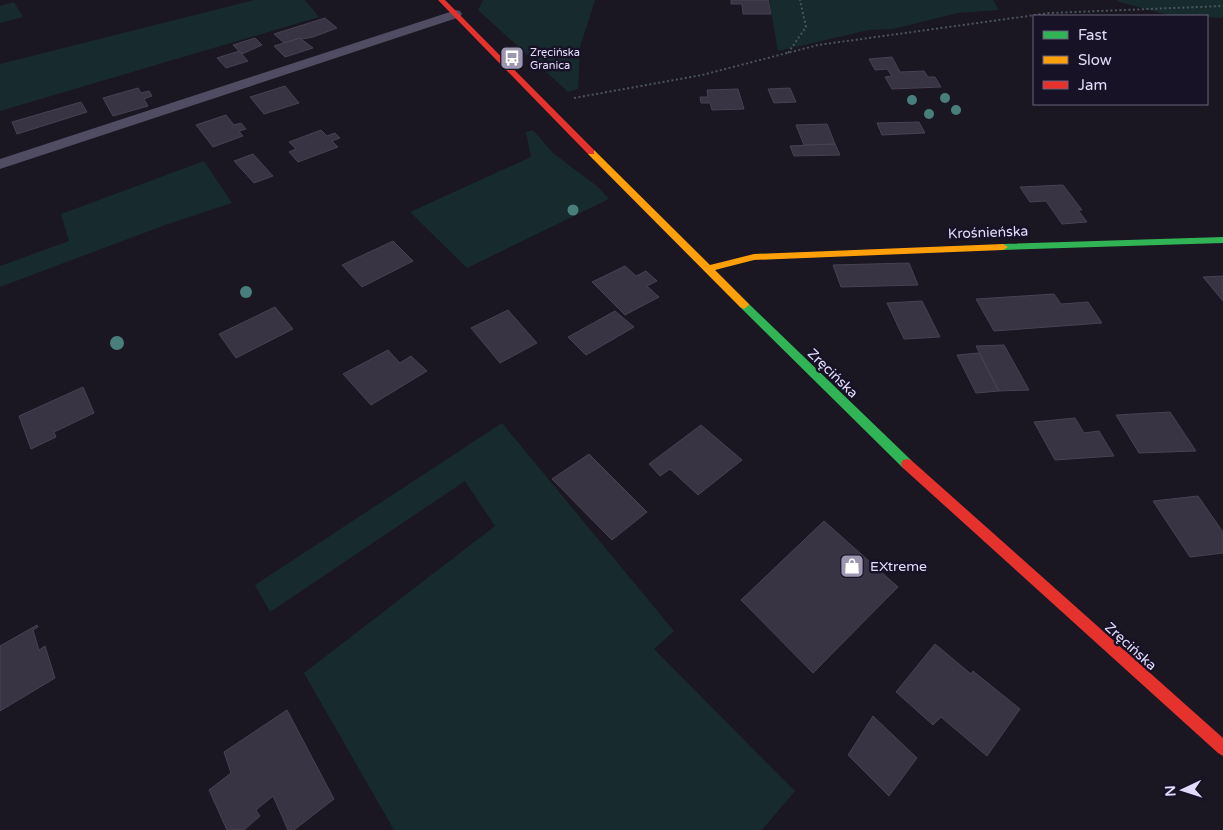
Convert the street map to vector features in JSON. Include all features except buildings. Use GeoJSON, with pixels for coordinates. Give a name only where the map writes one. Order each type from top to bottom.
{"type":"FeatureCollection","features":[{"type":"Feature","properties":{"kind":"street","name":"Zręcińska"},"geometry":{"type":"LineString","coordinates":[[441,0],[706,269],[882,441],[1223,748]]}},
{"type":"Feature","properties":{"kind":"street","name":"Krośnieńska"},"geometry":{"type":"LineString","coordinates":[[706,269],[754,257],[941,248],[1223,240]]}},
{"type":"Feature","properties":{"kind":"lane"},"geometry":{"type":"LineString","coordinates":[[0,164],[335,56],[456,14]]}},
{"type":"Feature","properties":{"kind":"path"},"geometry":{"type":"LineString","coordinates":[[788,53],[806,27],[800,0]]}},
{"type":"Feature","properties":{"kind":"path"},"geometry":{"type":"LineString","coordinates":[[1036,15],[1223,6]]}},
{"type":"Feature","properties":{"kind":"path"},"geometry":{"type":"LineString","coordinates":[[541,103],[702,75],[818,45],[1033,15]]}},
{"type":"Feature","properties":{"kind":"green space"},"geometry":{"type":"Polygon","coordinates":[[[254,0],[305,0],[319,17],[0,111],[0,64],[254,0]]]}},
{"type":"Feature","properties":{"kind":"green space"},"geometry":{"type":"Polygon","coordinates":[[[483,0],[595,0],[580,47],[578,89],[568,92],[478,10],[483,0]]]}},
{"type":"Feature","properties":{"kind":"green space"},"geometry":{"type":"Polygon","coordinates":[[[769,0],[993,0],[999,10],[958,13],[893,29],[869,30],[778,51],[769,0]]]}},
{"type":"Feature","properties":{"kind":"green space"},"geometry":{"type":"Polygon","coordinates":[[[1117,0],[1223,0],[1223,18],[1208,17],[1208,15],[1168,15],[1117,0]]]}},
{"type":"Feature","properties":{"kind":"green space"},"geometry":{"type":"Polygon","coordinates":[[[14,2],[23,17],[0,23],[0,6],[14,2]]]}},
{"type":"Feature","properties":{"kind":"green space"},"geometry":{"type":"Polygon","coordinates":[[[533,130],[553,153],[598,187],[609,199],[467,268],[410,212],[531,157],[526,132],[533,130]]]}},
{"type":"Feature","properties":{"kind":"green space"},"geometry":{"type":"Polygon","coordinates":[[[204,161],[232,203],[168,224],[0,287],[0,266],[69,241],[61,214],[204,161]]]}},
{"type":"Feature","properties":{"kind":"green space"},"geometry":{"type":"Polygon","coordinates":[[[502,423],[674,631],[654,649],[795,791],[762,830],[394,830],[304,673],[495,526],[465,481],[270,612],[255,585],[502,423]]]}},
{"type":"Feature","properties":{"kind":"traffic: fast"},"geometry":{"type":"LineString","coordinates":[[1003,247],[1223,240]]}},
{"type":"Feature","properties":{"kind":"traffic: fast"},"geometry":{"type":"LineString","coordinates":[[744,305],[907,464]]}},
{"type":"Feature","properties":{"kind":"traffic: slow"},"geometry":{"type":"LineString","coordinates":[[591,152],[744,305]]}},
{"type":"Feature","properties":{"kind":"traffic: slow"},"geometry":{"type":"LineString","coordinates":[[706,269],[754,257],[1003,247]]}},
{"type":"Feature","properties":{"kind":"traffic: jam"},"geometry":{"type":"LineString","coordinates":[[441,0],[591,152]]}},
{"type":"Feature","properties":{"kind":"traffic: jam"},"geometry":{"type":"LineString","coordinates":[[907,464],[1223,748]]}},
{"type":"Feature","properties":{"kind":"place","name":"Zręcińska Granica"},"geometry":{"type":"Point","coordinates":[512,58]}},
{"type":"Feature","properties":{"kind":"place","name":"EXtreme"},"geometry":{"type":"Point","coordinates":[852,566]}}]}
